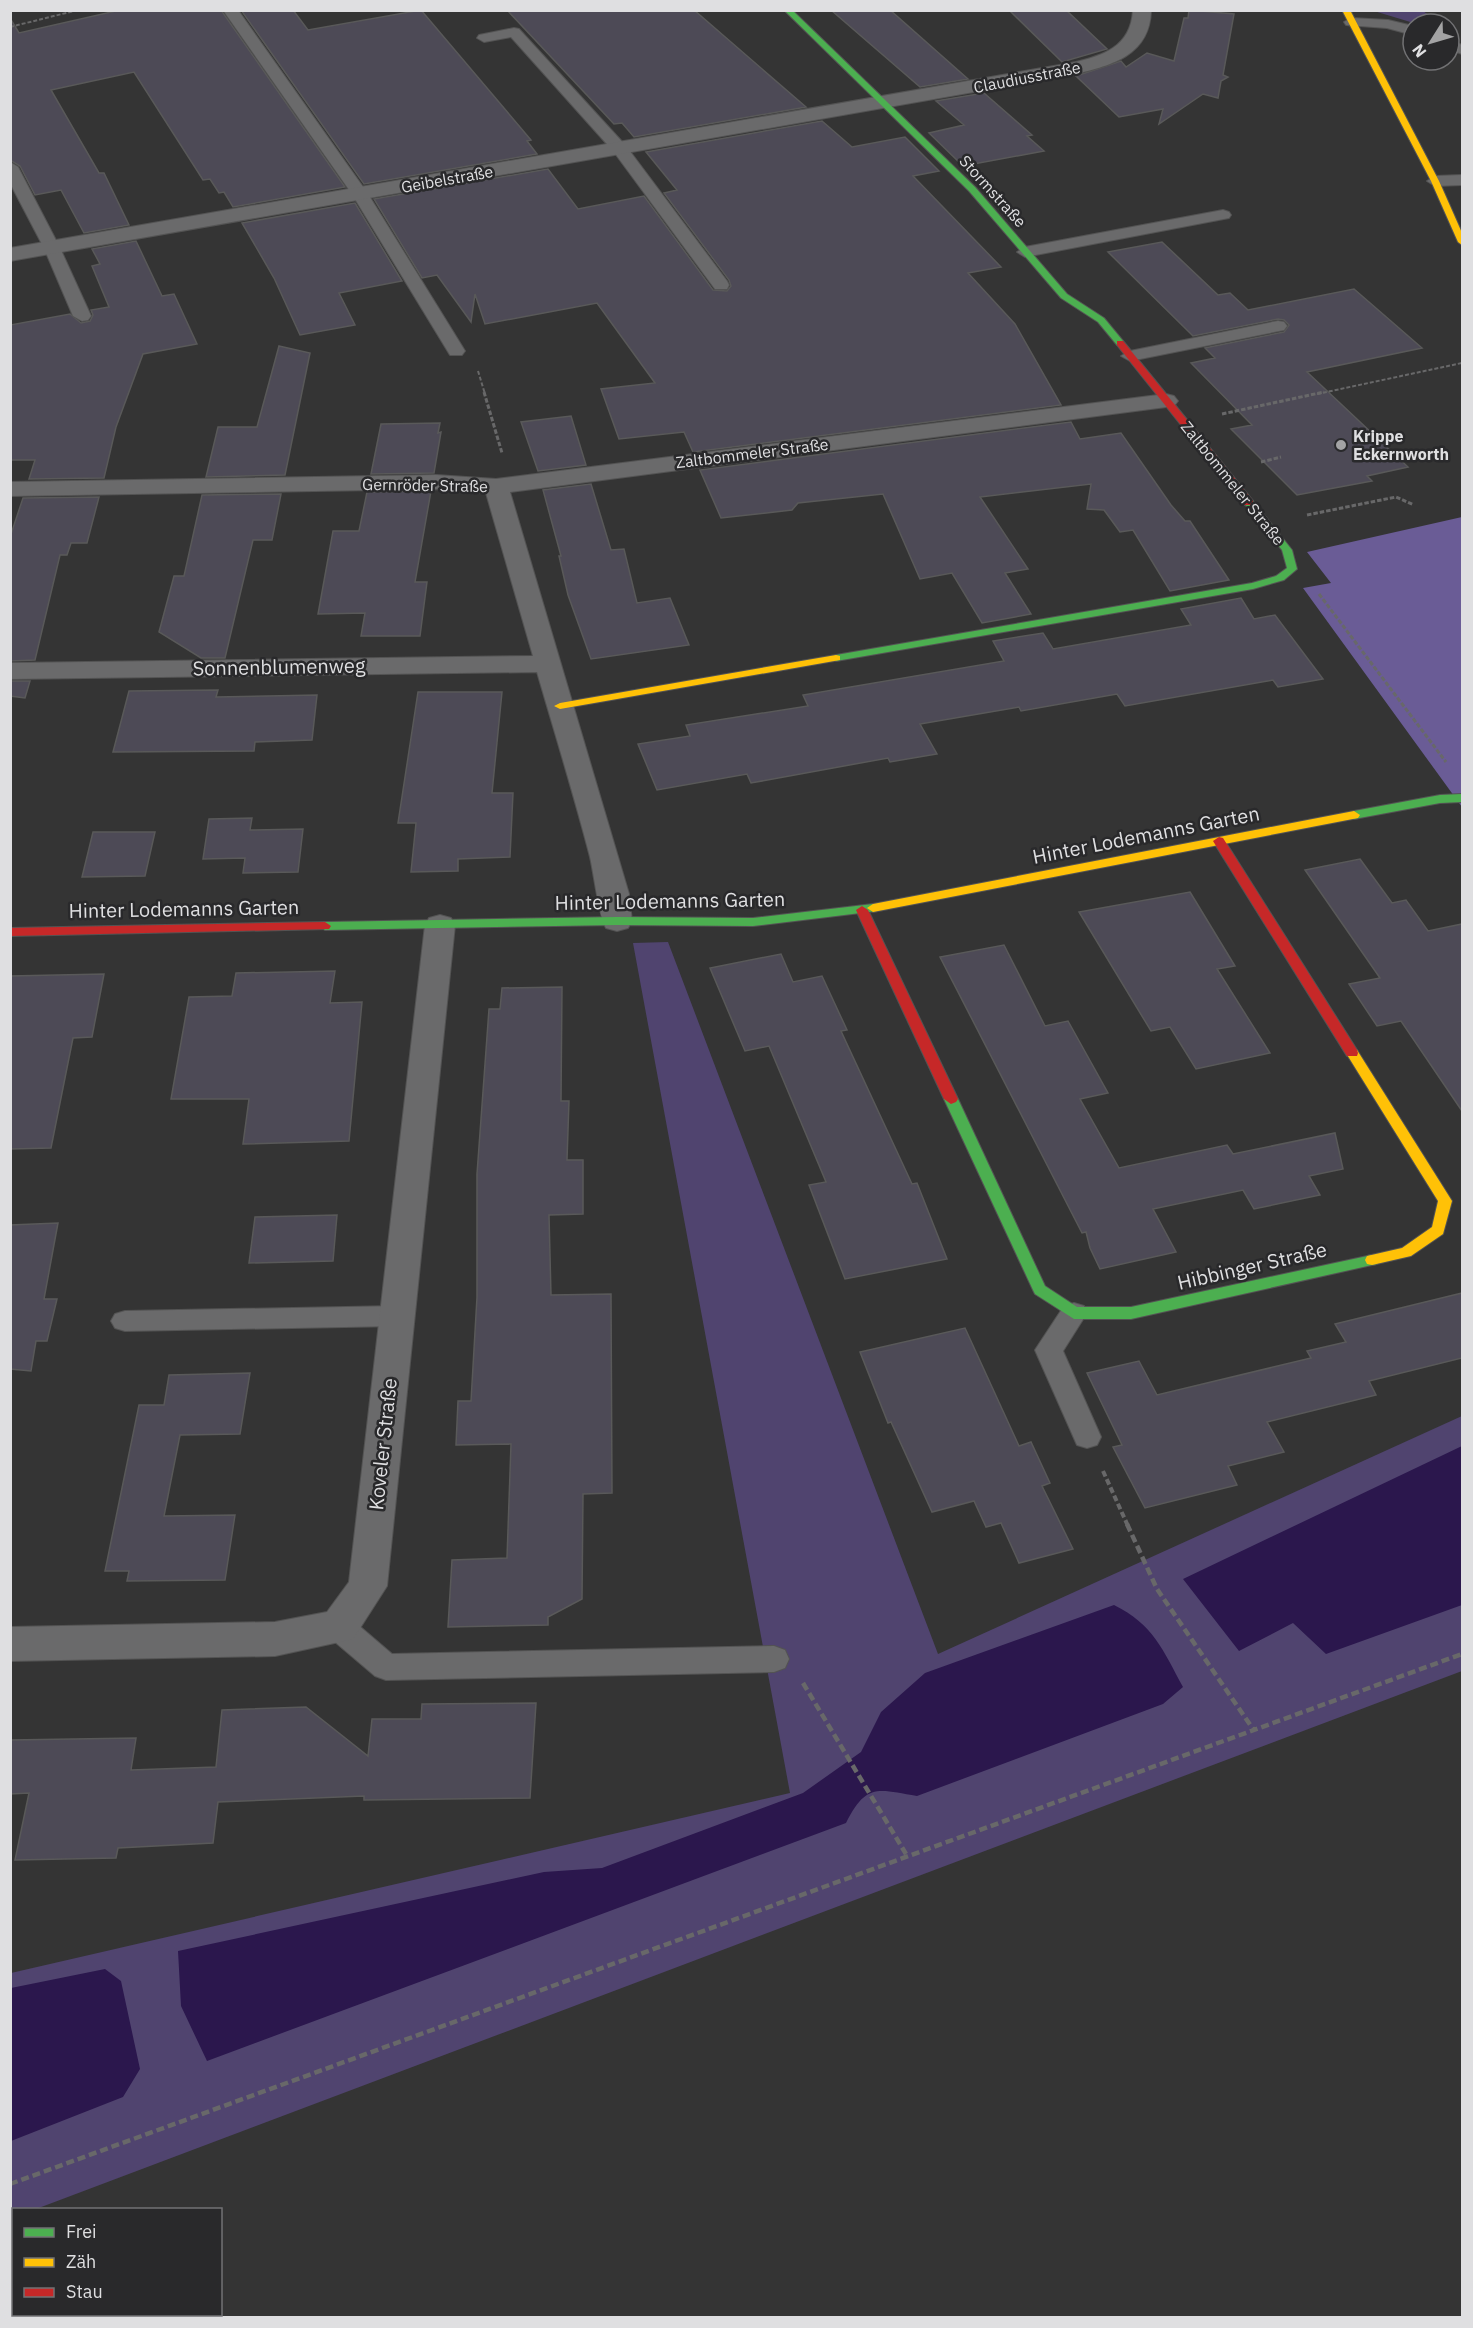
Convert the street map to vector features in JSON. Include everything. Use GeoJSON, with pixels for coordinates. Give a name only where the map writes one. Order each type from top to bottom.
{"type":"FeatureCollection","features":[{"type":"Feature","properties":{"kind":"street","name":"Stormstraße"},"geometry":{"type":"LineString","coordinates":[[787,10],[972,189],[1064,296],[1101,320],[1166,401]]}},
{"type":"Feature","properties":{"kind":"street","name":"Claudiusstraße"},"geometry":{"type":"LineString","coordinates":[[883,103],[1058,72],[1098,62],[1114,56],[1131,43],[1143,19],[1142,10]]}},
{"type":"Feature","properties":{"kind":"street"},"geometry":{"type":"LineString","coordinates":[[1349,16],[1435,181],[1462,242]]}},
{"type":"Feature","properties":{"kind":"street","name":"Geibelstraße"},"geometry":{"type":"LineString","coordinates":[[10,255],[883,103]]}},
{"type":"Feature","properties":{"kind":"street","name":"Zaltbommeler Straße"},"geometry":{"type":"LineString","coordinates":[[496,486],[1166,401],[1287,550],[1292,569],[1280,578],[1253,586],[560,706]]}},
{"type":"Feature","properties":{"kind":"street","name":"Gernröder Straße"},"geometry":{"type":"LineString","coordinates":[[10,489],[436,482],[496,486],[614,894],[617,921]]}},
{"type":"Feature","properties":{"kind":"street","name":"Sonnenblumenweg"},"geometry":{"type":"LineString","coordinates":[[10,671],[548,664]]}},
{"type":"Feature","properties":{"kind":"street","name":"Hinter Lodemanns Garten"},"geometry":{"type":"LineString","coordinates":[[10,932],[617,921],[753,922],[862,910],[1440,799],[1462,798]]}},
{"type":"Feature","properties":{"kind":"street","name":"Hibbinger Straße"},"geometry":{"type":"LineString","coordinates":[[1074,1313],[1131,1313],[1406,1252],[1438,1230],[1445,1201],[1219,841]]}},
{"type":"Feature","properties":{"kind":"street"},"geometry":{"type":"LineString","coordinates":[[862,910],[1040,1290],[1074,1313]]}},
{"type":"Feature","properties":{"kind":"street","name":"Koveler Straße"},"geometry":{"type":"LineString","coordinates":[[339,1626],[368,1586],[440,924]]}},
{"type":"Feature","properties":{"kind":"street"},"geometry":{"type":"LineString","coordinates":[[10,1644],[275,1639],[339,1626]]}},
{"type":"Feature","properties":{"kind":"lane"},"geometry":{"type":"LineString","coordinates":[[230,10],[360,194],[456,351]]}},
{"type":"Feature","properties":{"kind":"lane"},"geometry":{"type":"LineString","coordinates":[[1349,16],[1401,28]]}},
{"type":"Feature","properties":{"kind":"lane"},"geometry":{"type":"LineString","coordinates":[[484,38],[514,32],[620,149],[721,285]]}},
{"type":"Feature","properties":{"kind":"lane"},"geometry":{"type":"LineString","coordinates":[[10,167],[52,248],[82,316]]}},
{"type":"Feature","properties":{"kind":"lane"},"geometry":{"type":"LineString","coordinates":[[1435,181],[1462,180]]}},
{"type":"Feature","properties":{"kind":"lane"},"geometry":{"type":"LineString","coordinates":[[1025,252],[1223,215]]}},
{"type":"Feature","properties":{"kind":"lane"},"geometry":{"type":"LineString","coordinates":[[1130,356],[1278,326]]}},
{"type":"Feature","properties":{"kind":"lane"},"geometry":{"type":"LineString","coordinates":[[1074,1313],[1049,1350],[1087,1437]]}},
{"type":"Feature","properties":{"kind":"lane"},"geometry":{"type":"LineString","coordinates":[[125,1321],[397,1316]]}},
{"type":"Feature","properties":{"kind":"lane"},"geometry":{"type":"LineString","coordinates":[[339,1626],[386,1667],[774,1659]]}},
{"type":"Feature","properties":{"kind":"path"},"geometry":{"type":"LineString","coordinates":[[10,27],[78,10]]}},
{"type":"Feature","properties":{"kind":"path"},"geometry":{"type":"LineString","coordinates":[[456,351],[477,368],[481,379],[507,468],[496,486]]}},
{"type":"Feature","properties":{"kind":"path"},"geometry":{"type":"LineString","coordinates":[[1183,422],[1462,363]]}},
{"type":"Feature","properties":{"kind":"path"},"geometry":{"type":"LineString","coordinates":[[1266,524],[1396,497],[1414,505]]}},
{"type":"Feature","properties":{"kind":"path"},"geometry":{"type":"LineString","coordinates":[[1292,569],[1314,588],[1447,763]]}},
{"type":"Feature","properties":{"kind":"path"},"geometry":{"type":"LineString","coordinates":[[1087,1437],[1157,1589],[1253,1729]]}},
{"type":"Feature","properties":{"kind":"path"},"geometry":{"type":"LineString","coordinates":[[10,2184],[906,1855],[1462,1654]]}},
{"type":"Feature","properties":{"kind":"path"},"geometry":{"type":"LineString","coordinates":[[774,1659],[795,1669],[906,1855]]}},
{"type":"Feature","properties":{"kind":"shaded area"},"geometry":{"type":"Polygon","coordinates":[[[1374,11],[1424,12],[1401,12],[1401,19],[1374,11]]]}},
{"type":"Feature","properties":{"kind":"shaded area"},"geometry":{"type":"Polygon","coordinates":[[[1462,517],[1462,807],[1303,588],[1331,583],[1307,552],[1462,517]]]}},
{"type":"Feature","properties":{"kind":"shaded area"},"geometry":{"type":"Polygon","coordinates":[[[668,942],[938,1654],[1462,1416],[1462,1671],[39,2208],[12,2208],[11,2219],[11,1973],[790,1793],[633,943],[668,942]]]}},
{"type":"Feature","properties":{"kind":"shaded area"},"geometry":{"type":"Polygon","coordinates":[[[1462,1446],[1462,1605],[1326,1654],[1293,1623],[1239,1651],[1183,1579],[1462,1446]]]}},
{"type":"Feature","properties":{"kind":"shaded area"},"geometry":{"type":"Polygon","coordinates":[[[1114,1605],[1127,1612],[1156,1639],[1183,1687],[1163,1704],[917,1796],[874,1792],[860,1801],[846,1823],[207,2061],[181,2006],[178,1951],[544,1872],[602,1868],[803,1793],[861,1752],[881,1712],[925,1673],[1114,1605]]]}},
{"type":"Feature","properties":{"kind":"shaded area"},"geometry":{"type":"Polygon","coordinates":[[[105,1969],[121,1981],[140,2069],[123,2097],[11,2141],[11,1988],[105,1969]]]}},
{"type":"Feature","properties":{"kind":"building"},"geometry":{"type":"Polygon","coordinates":[[[120,10],[221,10],[345,187],[233,207],[224,192],[219,193],[210,179],[203,180],[134,72],[51,90],[99,173],[104,173],[129,225],[84,233],[61,190],[35,195],[20,166],[10,160],[10,18],[19,33],[120,10]]]}},
{"type":"Feature","properties":{"kind":"building"},"geometry":{"type":"Polygon","coordinates":[[[241,10],[293,10],[308,30],[421,10],[531,140],[527,141],[537,154],[364,184],[241,10]]]}},
{"type":"Feature","properties":{"kind":"building"},"geometry":{"type":"Polygon","coordinates":[[[507,10],[694,10],[806,107],[634,137],[622,123],[614,124],[507,10]]]}},
{"type":"Feature","properties":{"kind":"building"},"geometry":{"type":"Polygon","coordinates":[[[831,10],[890,10],[968,79],[920,87],[831,10]]]}},
{"type":"Feature","properties":{"kind":"building"},"geometry":{"type":"Polygon","coordinates":[[[1009,10],[1066,10],[1107,49],[1062,62],[1009,10]]]}},
{"type":"Feature","properties":{"kind":"building"},"geometry":{"type":"Polygon","coordinates":[[[1189,10],[1234,14],[1223,75],[1228,77],[1221,81],[1218,98],[1203,94],[1159,124],[1163,109],[1119,117],[1076,76],[1121,61],[1126,67],[1147,53],[1174,61],[1184,18],[1188,18],[1189,10]]]}},
{"type":"Feature","properties":{"kind":"building"},"geometry":{"type":"Polygon","coordinates":[[[984,93],[1032,135],[1027,136],[1044,151],[963,166],[929,133],[964,125],[936,101],[984,93]]]}},
{"type":"Feature","properties":{"kind":"building"},"geometry":{"type":"Polygon","coordinates":[[[822,121],[852,147],[905,137],[939,171],[913,176],[1001,267],[968,273],[1015,324],[1061,405],[693,452],[684,432],[619,439],[601,389],[655,383],[597,303],[485,324],[475,294],[471,322],[437,275],[422,278],[374,199],[548,169],[578,209],[644,196],[713,290],[727,291],[731,286],[729,280],[664,193],[677,190],[646,152],[822,121]]]}},
{"type":"Feature","properties":{"kind":"building"},"geometry":{"type":"Polygon","coordinates":[[[355,203],[402,281],[339,293],[355,325],[300,335],[274,278],[242,223],[355,203]]]}},
{"type":"Feature","properties":{"kind":"building"},"geometry":{"type":"Polygon","coordinates":[[[136,241],[162,296],[174,294],[197,344],[143,354],[116,427],[104,478],[29,479],[35,460],[10,460],[10,325],[70,314],[81,323],[90,321],[93,315],[91,310],[109,307],[92,266],[100,264],[92,249],[136,241]]]}},
{"type":"Feature","properties":{"kind":"building"},"geometry":{"type":"Polygon","coordinates":[[[1162,242],[1218,295],[1230,293],[1248,310],[1354,289],[1422,348],[1307,372],[1408,467],[1367,476],[1372,481],[1297,495],[1231,429],[1252,425],[1191,363],[1215,358],[1205,348],[1284,332],[1289,325],[1284,320],[1278,319],[1193,336],[1108,252],[1162,242]]]}},
{"type":"Feature","properties":{"kind":"building"},"geometry":{"type":"Polygon","coordinates":[[[279,346],[310,353],[285,475],[206,477],[218,427],[257,427],[279,346]]]}},
{"type":"Feature","properties":{"kind":"building"},"geometry":{"type":"Polygon","coordinates":[[[571,416],[586,465],[538,471],[521,422],[571,416]]]}},
{"type":"Feature","properties":{"kind":"building"},"geometry":{"type":"Polygon","coordinates":[[[1071,422],[1080,439],[1121,433],[1171,505],[1185,521],[1190,521],[1229,580],[1170,591],[1133,530],[1120,532],[1104,510],[1087,509],[1091,484],[980,497],[1028,569],[1005,573],[1031,614],[982,623],[952,573],[920,579],[883,494],[798,503],[792,510],[721,518],[700,470],[1071,422]]]}},
{"type":"Feature","properties":{"kind":"building"},"geometry":{"type":"Polygon","coordinates":[[[440,423],[438,433],[441,432],[434,473],[371,474],[381,424],[440,423]]]}},
{"type":"Feature","properties":{"kind":"building"},"geometry":{"type":"Polygon","coordinates":[[[591,484],[611,550],[624,549],[637,603],[670,598],[689,645],[591,659],[568,595],[559,556],[561,556],[543,490],[591,484]]]}},
{"type":"Feature","properties":{"kind":"building"},"geometry":{"type":"Polygon","coordinates":[[[431,491],[415,582],[427,582],[420,636],[361,636],[365,613],[318,614],[333,531],[359,531],[367,492],[431,491]]]}},
{"type":"Feature","properties":{"kind":"building"},"geometry":{"type":"Polygon","coordinates":[[[281,494],[272,540],[253,540],[225,658],[201,658],[159,632],[174,576],[184,576],[202,495],[281,494]]]}},
{"type":"Feature","properties":{"kind":"building"},"geometry":{"type":"Polygon","coordinates":[[[99,497],[87,543],[71,543],[67,555],[60,555],[35,660],[10,661],[10,537],[23,498],[99,497]]]}},
{"type":"Feature","properties":{"kind":"building"},"geometry":{"type":"Polygon","coordinates":[[[1241,598],[1254,619],[1275,615],[1323,679],[1278,687],[1273,680],[1125,706],[1117,694],[1021,711],[1019,707],[920,724],[937,754],[890,762],[888,758],[751,783],[747,774],[657,790],[638,744],[690,736],[686,725],[808,706],[803,695],[1004,661],[993,641],[1043,633],[1053,649],[1191,625],[1181,609],[1241,598]]]}},
{"type":"Feature","properties":{"kind":"building"},"geometry":{"type":"Polygon","coordinates":[[[10,681],[30,681],[25,698],[10,696],[10,681]]]}},
{"type":"Feature","properties":{"kind":"building"},"geometry":{"type":"Polygon","coordinates":[[[218,690],[216,697],[317,695],[312,740],[255,742],[254,751],[113,752],[129,691],[218,690]]]}},
{"type":"Feature","properties":{"kind":"building"},"geometry":{"type":"Polygon","coordinates":[[[418,692],[502,692],[492,793],[513,793],[510,857],[458,859],[458,871],[411,872],[416,823],[398,823],[418,692]]]}},
{"type":"Feature","properties":{"kind":"building"},"geometry":{"type":"Polygon","coordinates":[[[252,818],[250,830],[303,829],[298,872],[243,873],[245,858],[203,859],[209,819],[252,818]]]}},
{"type":"Feature","properties":{"kind":"building"},"geometry":{"type":"Polygon","coordinates":[[[93,832],[155,832],[145,876],[82,877],[93,832]]]}},
{"type":"Feature","properties":{"kind":"building"},"geometry":{"type":"Polygon","coordinates":[[[1360,859],[1392,903],[1406,900],[1428,931],[1462,924],[1462,1111],[1401,1021],[1377,1026],[1349,984],[1380,978],[1305,870],[1360,859]]]}},
{"type":"Feature","properties":{"kind":"building"},"geometry":{"type":"Polygon","coordinates":[[[1190,892],[1235,966],[1217,969],[1270,1053],[1196,1069],[1170,1027],[1151,1031],[1079,912],[1190,892]]]}},
{"type":"Feature","properties":{"kind":"building"},"geometry":{"type":"Polygon","coordinates":[[[1004,945],[1045,1026],[1068,1021],[1108,1093],[1080,1099],[1119,1168],[1227,1145],[1233,1154],[1335,1133],[1343,1169],[1309,1176],[1320,1195],[1254,1209],[1243,1190],[1153,1209],[1176,1252],[1100,1269],[1090,1248],[1086,1232],[1082,1233],[940,957],[1004,945]]]}},
{"type":"Feature","properties":{"kind":"building"},"geometry":{"type":"Polygon","coordinates":[[[781,954],[793,982],[822,976],[847,1030],[841,1031],[912,1184],[917,1183],[947,1259],[845,1279],[809,1185],[826,1182],[769,1046],[745,1051],[710,968],[781,954]]]}},
{"type":"Feature","properties":{"kind":"building"},"geometry":{"type":"Polygon","coordinates":[[[335,971],[330,1003],[362,1002],[349,1141],[243,1144],[249,1099],[171,1099],[189,997],[232,996],[236,973],[335,971]]]}},
{"type":"Feature","properties":{"kind":"building"},"geometry":{"type":"Polygon","coordinates":[[[104,974],[92,1037],[73,1038],[51,1148],[10,1149],[10,976],[104,974]]]}},
{"type":"Feature","properties":{"kind":"building"},"geometry":{"type":"Polygon","coordinates":[[[562,987],[561,1101],[569,1101],[567,1160],[583,1160],[583,1214],[549,1215],[551,1295],[611,1294],[612,1493],[583,1494],[582,1599],[548,1617],[548,1625],[448,1627],[452,1560],[507,1558],[511,1444],[456,1445],[458,1401],[471,1401],[477,1297],[477,1174],[489,1009],[500,1009],[502,988],[562,987]]]}},
{"type":"Feature","properties":{"kind":"building"},"geometry":{"type":"Polygon","coordinates":[[[337,1215],[333,1261],[249,1263],[255,1217],[337,1215]]]}},
{"type":"Feature","properties":{"kind":"building"},"geometry":{"type":"Polygon","coordinates":[[[58,1223],[44,1299],[57,1299],[47,1341],[36,1341],[31,1371],[10,1369],[10,1225],[58,1223]]]}},
{"type":"Feature","properties":{"kind":"building"},"geometry":{"type":"Polygon","coordinates":[[[1462,1293],[1462,1358],[1369,1381],[1376,1395],[1267,1422],[1284,1452],[1228,1466],[1237,1485],[1145,1508],[1113,1447],[1122,1445],[1087,1373],[1139,1361],[1157,1395],[1311,1358],[1307,1351],[1346,1342],[1335,1324],[1462,1293]]]}},
{"type":"Feature","properties":{"kind":"building"},"geometry":{"type":"Polygon","coordinates":[[[965,1328],[1019,1446],[1031,1442],[1050,1483],[1042,1486],[1073,1549],[1019,1563],[1001,1523],[986,1527],[974,1501],[932,1512],[891,1422],[888,1423],[860,1352],[965,1328]]]}},
{"type":"Feature","properties":{"kind":"building"},"geometry":{"type":"Polygon","coordinates":[[[250,1373],[240,1434],[180,1435],[164,1516],[235,1515],[225,1580],[127,1581],[129,1571],[105,1571],[139,1405],[164,1405],[169,1375],[250,1373]]]}},
{"type":"Feature","properties":{"kind":"building"},"geometry":{"type":"Polygon","coordinates":[[[536,1703],[530,1798],[364,1800],[364,1796],[218,1802],[213,1843],[118,1848],[116,1858],[15,1860],[29,1793],[10,1794],[10,1740],[136,1738],[131,1770],[216,1767],[222,1710],[306,1707],[368,1756],[372,1719],[421,1719],[422,1704],[536,1703]]]}},
{"type":"Feature","properties":{"kind":"traffic: fast"},"geometry":{"type":"LineString","coordinates":[[787,10],[972,189],[1064,296],[1101,320],[1120,343]]}},
{"type":"Feature","properties":{"kind":"traffic: fast"},"geometry":{"type":"LineString","coordinates":[[836,658],[1253,586],[1280,578],[1292,569],[1287,550],[1249,503]]}},
{"type":"Feature","properties":{"kind":"traffic: fast"},"geometry":{"type":"LineString","coordinates":[[1354,815],[1440,799],[1462,798]]}},
{"type":"Feature","properties":{"kind":"traffic: fast"},"geometry":{"type":"LineString","coordinates":[[325,926],[617,921],[753,922],[873,908]]}},
{"type":"Feature","properties":{"kind":"traffic: fast"},"geometry":{"type":"LineString","coordinates":[[951,1099],[1040,1290],[1074,1313],[1131,1313],[1372,1260]]}},
{"type":"Feature","properties":{"kind":"traffic: slow"},"geometry":{"type":"LineString","coordinates":[[1346,10],[1435,181],[1462,242]]}},
{"type":"Feature","properties":{"kind":"traffic: slow"},"geometry":{"type":"LineString","coordinates":[[560,706],[836,658]]}},
{"type":"Feature","properties":{"kind":"traffic: slow"},"geometry":{"type":"LineString","coordinates":[[873,908],[1354,815]]}},
{"type":"Feature","properties":{"kind":"traffic: slow"},"geometry":{"type":"LineString","coordinates":[[1352,1053],[1445,1201],[1438,1230],[1406,1252],[1372,1260]]}},
{"type":"Feature","properties":{"kind":"traffic: jam"},"geometry":{"type":"LineString","coordinates":[[1120,343],[1249,503]]}},
{"type":"Feature","properties":{"kind":"traffic: jam"},"geometry":{"type":"LineString","coordinates":[[1219,841],[1352,1053]]}},
{"type":"Feature","properties":{"kind":"traffic: jam"},"geometry":{"type":"LineString","coordinates":[[862,910],[951,1099]]}},
{"type":"Feature","properties":{"kind":"traffic: jam"},"geometry":{"type":"LineString","coordinates":[[10,932],[325,926]]}},
{"type":"Feature","properties":{"kind":"place","name":"Krippe Eckernworth"},"geometry":{"type":"Point","coordinates":[1341,445]}}]}
